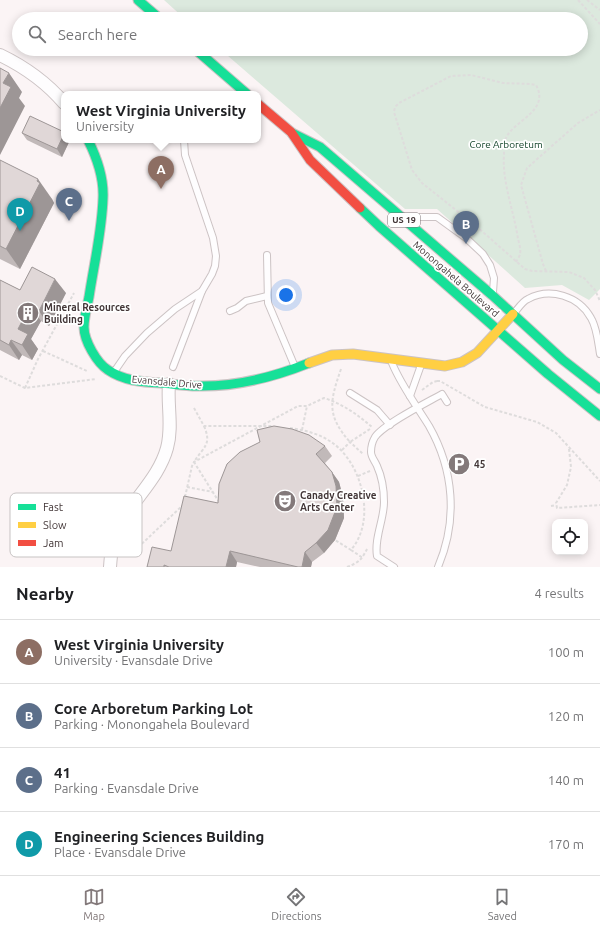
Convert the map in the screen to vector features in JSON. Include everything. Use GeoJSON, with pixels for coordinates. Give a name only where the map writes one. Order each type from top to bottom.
{"type":"FeatureCollection","features":[{"type":"Feature","properties":{"kind":"main road"},"geometry":{"type":"LineString","coordinates":[[138,0],[152,12]]}},
{"type":"Feature","properties":{"kind":"main road"},"geometry":{"type":"LineString","coordinates":[[203,56],[244,91]]}},
{"type":"Feature","properties":{"kind":"main road","name":"Monongahela Boulevard"},"geometry":{"type":"LineString","coordinates":[[261,107],[290,132],[310,160],[379,226],[548,374],[600,416]]}},
{"type":"Feature","properties":{"kind":"main road","name":"Monongahela Boulevard"},"geometry":{"type":"LineString","coordinates":[[290,132],[320,147],[492,295],[563,360],[600,389]]}},
{"type":"Feature","properties":{"kind":"main road","name":"Evansdale Drive"},"geometry":{"type":"LineString","coordinates":[[89,143],[101,174],[102,197],[101,220],[84,328],[91,351],[100,364],[124,378],[136,381],[197,386],[222,384],[255,380],[296,368],[332,355],[352,354],[445,366],[462,362],[477,354],[513,314]]}},
{"type":"Feature","properties":{"kind":"street"},"geometry":{"type":"LineString","coordinates":[[0,55],[17,63],[38,78],[61,100]]}},
{"type":"Feature","properties":{"kind":"street"},"geometry":{"type":"LineString","coordinates":[[141,493],[160,465],[167,447],[169,427],[168,397],[170,384]]}},
{"type":"Feature","properties":{"kind":"street"},"geometry":{"type":"LineString","coordinates":[[110,567],[111,557]]}},
{"type":"Feature","properties":{"kind":"lane"},"geometry":{"type":"LineString","coordinates":[[173,367],[202,291],[212,274],[216,256],[213,238],[185,155],[184,143]]}},
{"type":"Feature","properties":{"kind":"lane"},"geometry":{"type":"LineString","coordinates":[[399,216],[437,217],[466,238],[483,254],[490,265],[494,278],[492,295]]}},
{"type":"Feature","properties":{"kind":"lane"},"geometry":{"type":"LineString","coordinates":[[267,255],[268,303],[296,368]]}},
{"type":"Feature","properties":{"kind":"lane"},"geometry":{"type":"LineString","coordinates":[[114,373],[125,356],[147,333],[175,310],[202,291]]}},
{"type":"Feature","properties":{"kind":"lane"},"geometry":{"type":"LineString","coordinates":[[513,314],[528,298],[544,294],[561,294],[584,308],[597,326],[600,354]]}},
{"type":"Feature","properties":{"kind":"lane"},"geometry":{"type":"LineString","coordinates":[[230,310],[237,308],[246,301],[268,296]]}},
{"type":"Feature","properties":{"kind":"lane"},"geometry":{"type":"LineString","coordinates":[[390,359],[440,449],[448,472],[451,502],[450,524],[444,554],[438,567]]}},
{"type":"Feature","properties":{"kind":"lane"},"geometry":{"type":"LineString","coordinates":[[410,396],[422,363]]}},
{"type":"Feature","properties":{"kind":"lane"},"geometry":{"type":"LineString","coordinates":[[350,393],[378,410],[390,424]]}},
{"type":"Feature","properties":{"kind":"lane"},"geometry":{"type":"LineString","coordinates":[[394,567],[377,556],[376,549],[383,518],[384,488],[377,465],[371,454],[372,444],[376,436],[390,424],[442,394],[447,402]]}},
{"type":"Feature","properties":{"kind":"path"},"geometry":{"type":"LineString","coordinates":[[578,0],[600,24]]}},
{"type":"Feature","properties":{"kind":"path"},"geometry":{"type":"LineString","coordinates":[[587,0],[600,10]]}},
{"type":"Feature","properties":{"kind":"path"},"geometry":{"type":"LineString","coordinates":[[516,262],[520,254],[517,229],[507,188],[503,162],[505,140],[508,134],[533,110],[539,100],[539,91],[536,85],[503,83],[471,75],[451,76],[400,102],[394,107],[394,112],[412,170],[422,183],[476,226],[516,262],[525,269],[532,271],[569,272],[584,278],[595,290],[600,301]]}},
{"type":"Feature","properties":{"kind":"path"},"geometry":{"type":"LineString","coordinates":[[546,271],[521,185],[527,168],[578,123],[600,110]]}},
{"type":"Feature","properties":{"kind":"path"},"geometry":{"type":"LineString","coordinates":[[25,388],[38,359],[74,293]]}},
{"type":"Feature","properties":{"kind":"path"},"geometry":{"type":"LineString","coordinates":[[43,351],[90,372]]}},
{"type":"Feature","properties":{"kind":"path"},"geometry":{"type":"LineString","coordinates":[[341,368],[332,400],[333,415],[336,424],[350,442],[363,454],[366,460]]}},
{"type":"Feature","properties":{"kind":"path"},"geometry":{"type":"LineString","coordinates":[[0,376],[25,388],[103,378]]}},
{"type":"Feature","properties":{"kind":"path"},"geometry":{"type":"LineString","coordinates":[[437,376],[437,381]]}},
{"type":"Feature","properties":{"kind":"path"},"geometry":{"type":"LineString","coordinates":[[422,390],[433,382],[440,381],[485,407],[537,422],[556,433],[600,481]]}},
{"type":"Feature","properties":{"kind":"path"},"geometry":{"type":"LineString","coordinates":[[194,462],[298,406],[307,406],[324,398],[332,400],[356,414],[372,428],[350,442],[342,450]]}},
{"type":"Feature","properties":{"kind":"path"},"geometry":{"type":"LineString","coordinates":[[301,434],[307,406]]}},
{"type":"Feature","properties":{"kind":"path"},"geometry":{"type":"LineString","coordinates":[[182,512],[192,466],[209,440],[204,426],[194,408]]}},
{"type":"Feature","properties":{"kind":"path"},"geometry":{"type":"LineString","coordinates":[[204,426],[264,425],[279,427]]}},
{"type":"Feature","properties":{"kind":"path"},"geometry":{"type":"LineString","coordinates":[[286,428],[302,430],[328,440],[342,450],[351,461],[358,476],[364,501],[364,518],[359,537],[351,550]]}},
{"type":"Feature","properties":{"kind":"path"},"geometry":{"type":"LineString","coordinates":[[556,505],[557,499],[567,485],[571,466],[569,448]]}},
{"type":"Feature","properties":{"kind":"path"},"geometry":{"type":"LineString","coordinates":[[194,462],[222,507]]}},
{"type":"Feature","properties":{"kind":"path"},"geometry":{"type":"LineString","coordinates":[[358,476],[370,471],[368,466]]}},
{"type":"Feature","properties":{"kind":"path"},"geometry":{"type":"LineString","coordinates":[[187,487],[213,492]]}},
{"type":"Feature","properties":{"kind":"path"},"geometry":{"type":"LineString","coordinates":[[142,544],[183,505]]}},
{"type":"Feature","properties":{"kind":"path"},"geometry":{"type":"LineString","coordinates":[[556,505],[556,508],[600,505]]}},
{"type":"Feature","properties":{"kind":"path"},"geometry":{"type":"LineString","coordinates":[[551,506],[556,505]]}},
{"type":"Feature","properties":{"kind":"path"},"geometry":{"type":"LineString","coordinates":[[335,540],[362,558]]}},
{"type":"Feature","properties":{"kind":"path"},"geometry":{"type":"LineString","coordinates":[[347,567],[358,563],[368,546]]}},
{"type":"Feature","properties":{"kind":"green space","name":"Core Arboretum"},"geometry":{"type":"Polygon","coordinates":[[[164,0],[600,0],[600,289],[589,300],[562,285],[525,288],[437,209],[405,209],[228,56],[588,56],[588,12],[177,12],[164,0]]]}},
{"type":"Feature","properties":{"kind":"building"},"geometry":{"type":"Polygon","coordinates":[[[0,68],[9,73],[3,83],[11,87],[0,108],[0,68]]]}},
{"type":"Feature","properties":{"kind":"building"},"geometry":{"type":"Polygon","coordinates":[[[30,116],[61,131],[61,140],[57,149],[22,133],[30,116]]]}},
{"type":"Feature","properties":{"kind":"building"},"geometry":{"type":"Polygon","coordinates":[[[0,160],[38,179],[37,181],[40,183],[6,249],[0,246],[0,160]]]}},
{"type":"Feature","properties":{"kind":"building"},"geometry":{"type":"Polygon","coordinates":[[[32,267],[55,279],[39,311],[30,306],[18,329],[28,334],[22,345],[11,340],[9,345],[0,340],[0,280],[20,290],[32,267]]]}},
{"type":"Feature","properties":{"kind":"building","name":"Canady Creative Arts Center"},"geometry":{"type":"Polygon","coordinates":[[[274,426],[292,429],[309,435],[325,446],[316,454],[332,472],[336,486],[337,507],[328,530],[305,552],[302,567],[230,551],[226,567],[169,567],[164,565],[164,567],[147,567],[152,547],[171,551],[184,496],[218,503],[219,484],[227,464],[240,452],[260,442],[257,430],[274,426]]]}},
{"type":"Feature","properties":{"kind":"traffic: fast"},"geometry":{"type":"LineString","coordinates":[[138,0],[152,12]]}},
{"type":"Feature","properties":{"kind":"traffic: fast"},"geometry":{"type":"LineString","coordinates":[[203,56],[244,91]]}},
{"type":"Feature","properties":{"kind":"traffic: fast"},"geometry":{"type":"LineString","coordinates":[[292,133],[320,147],[492,295],[563,360],[600,389]]}},
{"type":"Feature","properties":{"kind":"traffic: fast"},"geometry":{"type":"LineString","coordinates":[[89,143],[99,168],[103,198],[99,235],[84,327],[86,339],[92,351],[104,367],[114,374],[127,379],[188,386],[211,386],[240,383],[268,377],[309,363]]}},
{"type":"Feature","properties":{"kind":"traffic: fast"},"geometry":{"type":"LineString","coordinates":[[360,208],[548,374],[600,416]]}},
{"type":"Feature","properties":{"kind":"traffic: slow"},"geometry":{"type":"LineString","coordinates":[[309,363],[332,355],[353,354],[445,366],[462,362],[477,353],[513,314]]}},
{"type":"Feature","properties":{"kind":"traffic: jam"},"geometry":{"type":"LineString","coordinates":[[261,107],[291,132],[310,160],[360,208]]}},
{"type":"Feature","properties":{"kind":"place","name":"West Virginia University"},"geometry":{"type":"Point","coordinates":[161,189]}},
{"type":"Feature","properties":{"kind":"place","name":"41"},"geometry":{"type":"Point","coordinates":[69,221]}},
{"type":"Feature","properties":{"kind":"place","name":"Engineering Sciences Building"},"geometry":{"type":"Point","coordinates":[20,231]}},
{"type":"Feature","properties":{"kind":"place","name":"Core Arboretum Parking Lot"},"geometry":{"type":"Point","coordinates":[466,244]}},
{"type":"Feature","properties":{"kind":"place","name":"Mineral Resources Building"},"geometry":{"type":"Point","coordinates":[28,313]}},
{"type":"Feature","properties":{"kind":"place","name":"45"},"geometry":{"type":"Point","coordinates":[459,464]}},
{"type":"Feature","properties":{"kind":"place","name":"Canady Creative Arts Center"},"geometry":{"type":"Point","coordinates":[285,501]}}]}
